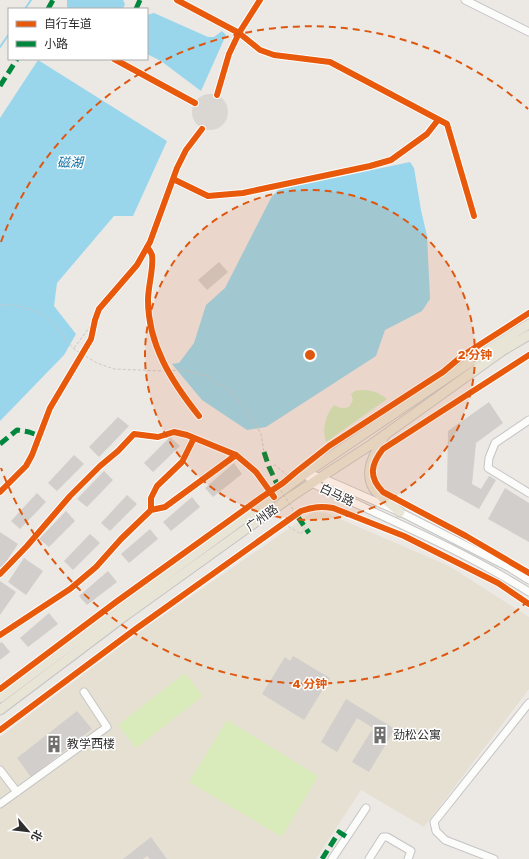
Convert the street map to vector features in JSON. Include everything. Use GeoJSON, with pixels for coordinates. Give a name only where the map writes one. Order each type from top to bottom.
{"type":"FeatureCollection","features":[{"type":"Feature","properties":{"kind":"main road","name":"广州路"},"geometry":{"type":"LineString","coordinates":[[0,698],[306,473],[529,324]]}},
{"type":"Feature","properties":{"kind":"main road","name":"广州路"},"geometry":{"type":"LineString","coordinates":[[0,710],[126,615],[320,477],[384,435],[502,351],[529,335]]}},
{"type":"Feature","properties":{"kind":"main road"},"geometry":{"type":"LineString","coordinates":[[384,435],[371,462],[369,474],[375,489],[400,512]]}},
{"type":"Feature","properties":{"kind":"street"},"geometry":{"type":"LineString","coordinates":[[465,0],[529,32]]}},
{"type":"Feature","properties":{"kind":"street"},"geometry":{"type":"LineString","coordinates":[[529,420],[495,443],[489,458],[488,468],[529,493]]}},
{"type":"Feature","properties":{"kind":"street","name":"白马路"},"geometry":{"type":"LineString","coordinates":[[306,473],[320,477],[400,512],[510,568],[529,580]]}},
{"type":"Feature","properties":{"kind":"street","name":"白马路"},"geometry":{"type":"LineString","coordinates":[[306,473],[312,483],[401,524],[505,577],[529,592]]}},
{"type":"Feature","properties":{"kind":"street"},"geometry":{"type":"LineString","coordinates":[[0,804],[107,727],[84,692]]}},
{"type":"Feature","properties":{"kind":"street"},"geometry":{"type":"LineString","coordinates":[[494,859],[445,840],[436,831],[434,822],[529,703]]}},
{"type":"Feature","properties":{"kind":"street"},"geometry":{"type":"LineString","coordinates":[[0,770],[17,792]]}},
{"type":"Feature","properties":{"kind":"street"},"geometry":{"type":"LineString","coordinates":[[332,859],[366,808]]}},
{"type":"Feature","properties":{"kind":"street"},"geometry":{"type":"LineString","coordinates":[[369,859],[383,838],[387,837],[411,851],[408,859]]}},
{"type":"Feature","properties":{"kind":"path"},"geometry":{"type":"LineString","coordinates":[[0,305],[20,306],[44,315],[57,327],[65,339],[74,348],[97,363],[114,369],[162,371],[181,370],[208,376],[231,392],[248,412],[260,434],[264,452]]}},
{"type":"Feature","properties":{"kind":"path"},"geometry":{"type":"LineString","coordinates":[[74,348],[94,320]]}},
{"type":"Feature","properties":{"kind":"path"},"geometry":{"type":"LineString","coordinates":[[269,467],[275,465],[289,478]]}},
{"type":"Feature","properties":{"kind":"path"},"geometry":{"type":"LineString","coordinates":[[274,497],[270,492],[296,472]]}},
{"type":"Feature","properties":{"kind":"path"},"geometry":{"type":"LineString","coordinates":[[277,528],[300,514],[278,486]]}},
{"type":"Feature","properties":{"kind":"path"},"geometry":{"type":"LineString","coordinates":[[284,524],[301,534],[305,527]]}},
{"type":"Feature","properties":{"kind":"shaded area"},"geometry":{"type":"Polygon","coordinates":[[[214,94],[223,99],[227,105],[227,119],[223,125],[214,130],[206,130],[197,125],[193,119],[192,108],[197,99],[203,95],[214,94]]]}},
{"type":"Feature","properties":{"kind":"shaded area"},"geometry":{"type":"Polygon","coordinates":[[[315,512],[326,513],[449,566],[529,617],[529,689],[424,827],[361,790],[316,859],[0,859],[0,737],[145,628],[315,512]]]}},
{"type":"Feature","properties":{"kind":"green space"},"geometry":{"type":"Polygon","coordinates":[[[361,390],[375,392],[387,399],[326,442],[324,427],[328,413],[334,405],[341,408],[349,407],[353,400],[351,394],[355,391],[361,390]]]}},
{"type":"Feature","properties":{"kind":"green space"},"geometry":{"type":"Polygon","coordinates":[[[185,673],[203,696],[136,748],[118,725],[185,673]]]}},
{"type":"Feature","properties":{"kind":"green space"},"geometry":{"type":"Polygon","coordinates":[[[227,720],[318,776],[282,837],[189,782],[227,720]]]}},
{"type":"Feature","properties":{"kind":"water"},"geometry":{"type":"Polygon","coordinates":[[[67,0],[123,0],[125,4],[123,8],[67,7],[67,0]]]}},
{"type":"Feature","properties":{"kind":"water"},"geometry":{"type":"Polygon","coordinates":[[[154,13],[208,37],[214,37],[222,31],[226,35],[201,91],[161,61],[148,54],[148,15],[154,13]]]}},
{"type":"Feature","properties":{"kind":"water","name":"磁湖"},"geometry":{"type":"Polygon","coordinates":[[[38,60],[167,141],[133,216],[114,216],[57,283],[54,306],[76,334],[64,355],[0,421],[0,118],[38,60]]]}},
{"type":"Feature","properties":{"kind":"water"},"geometry":{"type":"Polygon","coordinates":[[[410,162],[414,168],[427,236],[430,299],[422,311],[385,330],[376,356],[266,427],[247,430],[202,400],[172,364],[179,363],[194,343],[206,305],[225,288],[271,198],[278,190],[410,162]]]}},
{"type":"Feature","properties":{"kind":"building"},"geometry":{"type":"Polygon","coordinates":[[[219,262],[228,272],[207,290],[198,280],[219,262]]]}},
{"type":"Feature","properties":{"kind":"building"},"geometry":{"type":"Polygon","coordinates":[[[489,402],[503,423],[476,443],[472,484],[481,489],[489,476],[496,480],[479,509],[447,491],[448,431],[489,402]]]}},
{"type":"Feature","properties":{"kind":"building"},"geometry":{"type":"Polygon","coordinates":[[[118,417],[129,426],[99,457],[89,447],[118,417]]]}},
{"type":"Feature","properties":{"kind":"building"},"geometry":{"type":"Polygon","coordinates":[[[170,437],[180,446],[153,472],[144,463],[170,437]]]}},
{"type":"Feature","properties":{"kind":"building"},"geometry":{"type":"Polygon","coordinates":[[[74,455],[84,464],[57,491],[48,483],[74,455]]]}},
{"type":"Feature","properties":{"kind":"building"},"geometry":{"type":"Polygon","coordinates":[[[234,463],[242,474],[213,497],[205,488],[234,463]]]}},
{"type":"Feature","properties":{"kind":"building"},"geometry":{"type":"Polygon","coordinates":[[[104,471],[113,480],[87,507],[77,499],[104,471]]]}},
{"type":"Feature","properties":{"kind":"building"},"geometry":{"type":"Polygon","coordinates":[[[505,488],[529,503],[529,542],[488,519],[505,488]]]}},
{"type":"Feature","properties":{"kind":"building"},"geometry":{"type":"Polygon","coordinates":[[[37,493],[46,502],[20,529],[11,521],[37,493]]]}},
{"type":"Feature","properties":{"kind":"building"},"geometry":{"type":"Polygon","coordinates":[[[127,495],[137,504],[110,531],[101,523],[127,495]]]}},
{"type":"Feature","properties":{"kind":"building"},"geometry":{"type":"Polygon","coordinates":[[[192,497],[200,507],[171,531],[163,522],[192,497]]]}},
{"type":"Feature","properties":{"kind":"building"},"geometry":{"type":"Polygon","coordinates":[[[66,511],[75,521],[49,547],[39,539],[66,511]]]}},
{"type":"Feature","properties":{"kind":"building"},"geometry":{"type":"Polygon","coordinates":[[[150,529],[158,539],[129,563],[121,554],[150,529]]]}},
{"type":"Feature","properties":{"kind":"building"},"geometry":{"type":"Polygon","coordinates":[[[0,532],[18,544],[2,568],[0,567],[0,532]]]}},
{"type":"Feature","properties":{"kind":"building"},"geometry":{"type":"Polygon","coordinates":[[[90,534],[100,543],[73,570],[64,561],[90,534]]]}},
{"type":"Feature","properties":{"kind":"building"},"geometry":{"type":"Polygon","coordinates":[[[24,558],[43,571],[26,595],[8,582],[24,558]]]}},
{"type":"Feature","properties":{"kind":"building"},"geometry":{"type":"Polygon","coordinates":[[[108,571],[117,582],[87,605],[79,596],[108,571]]]}},
{"type":"Feature","properties":{"kind":"building"},"geometry":{"type":"Polygon","coordinates":[[[0,581],[16,592],[0,615],[0,581]]]}},
{"type":"Feature","properties":{"kind":"building"},"geometry":{"type":"Polygon","coordinates":[[[49,613],[58,624],[28,647],[20,638],[49,613]]]}},
{"type":"Feature","properties":{"kind":"building"},"geometry":{"type":"Polygon","coordinates":[[[2,642],[10,652],[0,660],[0,643],[2,642]]]}},
{"type":"Feature","properties":{"kind":"building"},"geometry":{"type":"Polygon","coordinates":[[[293,656],[330,678],[304,720],[262,694],[285,657],[290,661],[293,656]]]}},
{"type":"Feature","properties":{"kind":"building","name":"劲松公寓"},"geometry":{"type":"Polygon","coordinates":[[[346,699],[395,729],[369,772],[352,762],[373,728],[357,718],[337,752],[321,742],[346,699]]]}},
{"type":"Feature","properties":{"kind":"building","name":"教学西楼"},"geometry":{"type":"Polygon","coordinates":[[[77,711],[92,729],[31,777],[17,758],[77,711]]]}},
{"type":"Feature","properties":{"kind":"building"},"geometry":{"type":"Polygon","coordinates":[[[151,837],[167,859],[150,859],[147,856],[143,859],[123,859],[151,837]]]}},
{"type":"Feature","properties":{"kind":"waterway"},"geometry":{"type":"LineString","coordinates":[[26,8],[31,0]]}},
{"type":"Feature","properties":{"kind":"waterway"},"geometry":{"type":"LineString","coordinates":[[0,47],[8,35]]}},
{"type":"Feature","properties":{"kind":"marked path"},"geometry":{"type":"LineString","coordinates":[[49,8],[53,0]]}},
{"type":"Feature","properties":{"kind":"marked path"},"geometry":{"type":"LineString","coordinates":[[136,8],[140,0]]}},
{"type":"Feature","properties":{"kind":"marked path"},"geometry":{"type":"LineString","coordinates":[[0,86],[16,60]]}},
{"type":"Feature","properties":{"kind":"marked path"},"geometry":{"type":"LineString","coordinates":[[0,444],[17,430],[40,436]]}},
{"type":"Feature","properties":{"kind":"marked path"},"geometry":{"type":"LineString","coordinates":[[264,452],[278,486]]}},
{"type":"Feature","properties":{"kind":"marked path"},"geometry":{"type":"LineString","coordinates":[[298,517],[309,533]]}},
{"type":"Feature","properties":{"kind":"marked path"},"geometry":{"type":"LineString","coordinates":[[322,859],[339,832],[347,837]]}},
{"type":"Feature","properties":{"kind":"cycle path"},"geometry":{"type":"LineString","coordinates":[[177,0],[239,33],[260,50],[274,55],[330,62],[447,124],[474,216]]}},
{"type":"Feature","properties":{"kind":"cycle path"},"geometry":{"type":"LineString","coordinates":[[217,95],[229,54],[239,33],[260,0]]}},
{"type":"Feature","properties":{"kind":"cycle path"},"geometry":{"type":"LineString","coordinates":[[116,60],[195,103]]}},
{"type":"Feature","properties":{"kind":"cycle path"},"geometry":{"type":"LineString","coordinates":[[173,179],[208,196],[243,193],[370,166],[391,160],[427,134],[438,120]]}},
{"type":"Feature","properties":{"kind":"cycle path"},"geometry":{"type":"LineString","coordinates":[[0,492],[26,466],[32,455],[50,408],[91,339],[99,309],[137,265],[150,242],[177,168],[186,150],[202,129]]}},
{"type":"Feature","properties":{"kind":"cycle path"},"geometry":{"type":"LineString","coordinates":[[147,247],[152,254],[152,271],[148,300],[152,332],[163,362],[180,390],[199,416]]}},
{"type":"Feature","properties":{"kind":"cycle path"},"geometry":{"type":"LineString","coordinates":[[0,689],[116,602],[283,483],[329,446],[443,372],[462,356],[529,313]]}},
{"type":"Feature","properties":{"kind":"cycle path"},"geometry":{"type":"LineString","coordinates":[[529,355],[383,449],[376,460],[373,470],[375,481],[383,492],[466,536],[529,573]]}},
{"type":"Feature","properties":{"kind":"cycle path"},"geometry":{"type":"LineString","coordinates":[[0,574],[27,546],[70,496],[134,434],[158,437],[174,432],[187,435],[236,455],[256,472],[274,497]]}},
{"type":"Feature","properties":{"kind":"cycle path"},"geometry":{"type":"LineString","coordinates":[[151,510],[151,498],[157,486],[182,462],[194,438]]}},
{"type":"Feature","properties":{"kind":"cycle path"},"geometry":{"type":"LineString","coordinates":[[0,635],[70,589],[96,567],[121,539],[151,510],[165,507],[236,455]]}},
{"type":"Feature","properties":{"kind":"cycle path"},"geometry":{"type":"LineString","coordinates":[[0,730],[137,628],[301,511],[309,509],[321,507],[333,508],[404,536],[498,583],[529,604]]}},
{"type":"Feature","properties":{"kind":"place","name":"劲松公寓"},"geometry":{"type":"Point","coordinates":[380,735]}},
{"type":"Feature","properties":{"kind":"place","name":"教学西楼"},"geometry":{"type":"Point","coordinates":[54,744]}}]}
